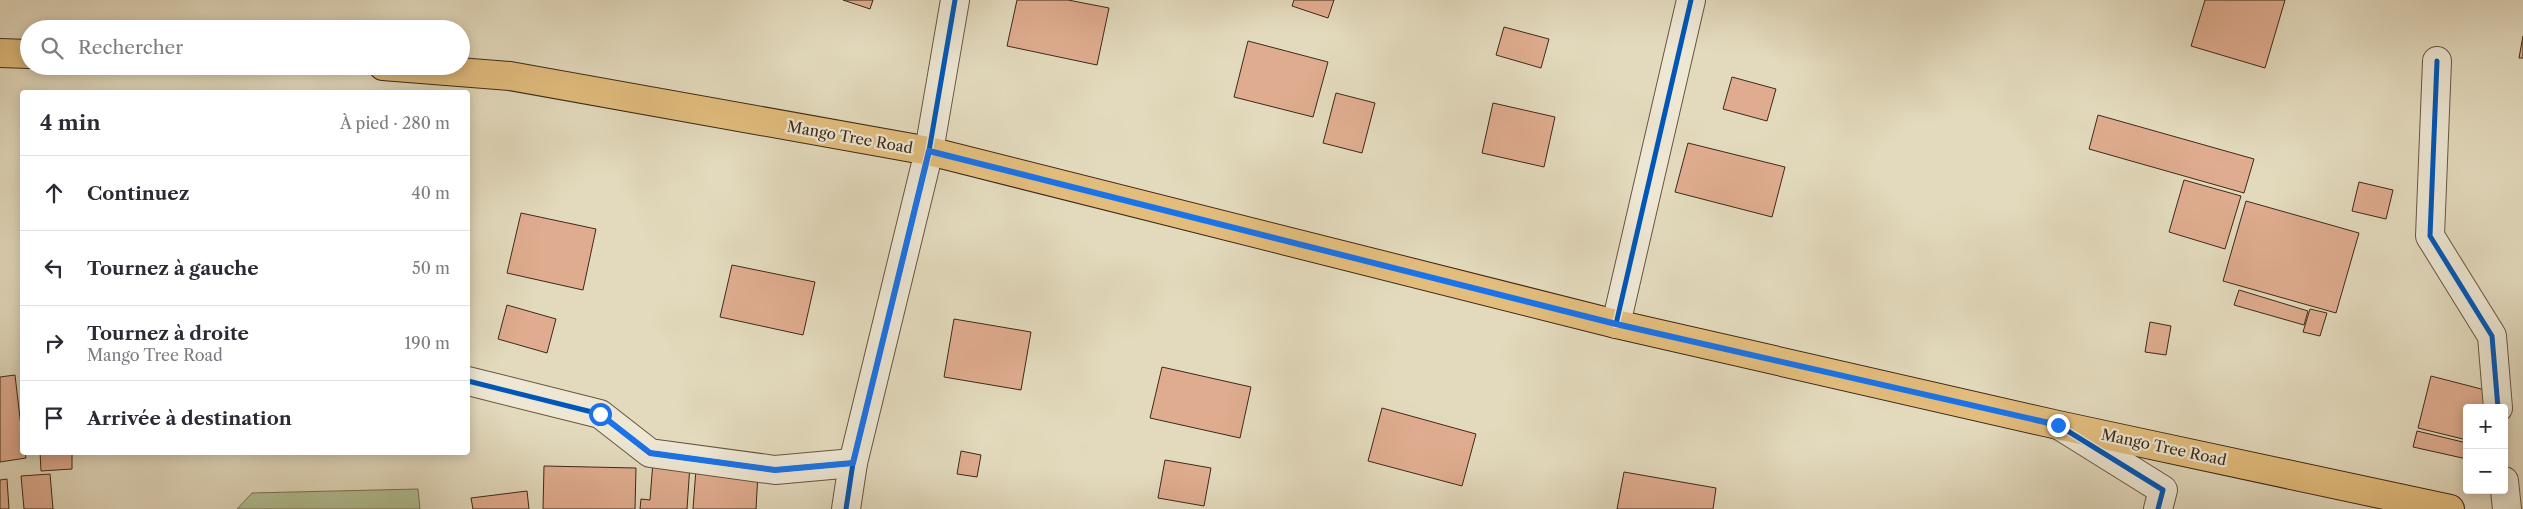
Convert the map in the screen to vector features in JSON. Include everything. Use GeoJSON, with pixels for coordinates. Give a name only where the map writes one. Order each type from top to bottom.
{"type":"FeatureCollection","features":[{"type":"Feature","properties":{"kind":"main road"},"geometry":{"type":"LineString","coordinates":[[0,53],[20,54]]}},
{"type":"Feature","properties":{"kind":"main road","name":"Mango Tree Road"},"geometry":{"type":"LineString","coordinates":[[470,73],[510,76],[929,151],[1616,324],[2058,425],[2450,509]]}},
{"type":"Feature","properties":{"kind":"street"},"geometry":{"type":"LineString","coordinates":[[846,509],[853,463],[929,151],[955,0]]}},
{"type":"Feature","properties":{"kind":"street"},"geometry":{"type":"LineString","coordinates":[[1616,324],[1691,0]]}},
{"type":"Feature","properties":{"kind":"street"},"geometry":{"type":"LineString","coordinates":[[2437,60],[2430,236],[2492,336],[2498,404]]}},
{"type":"Feature","properties":{"kind":"street"},"geometry":{"type":"LineString","coordinates":[[470,382],[600,414],[650,453],[775,470],[853,463]]}},
{"type":"Feature","properties":{"kind":"street"},"geometry":{"type":"LineString","coordinates":[[2058,425],[2163,490],[2158,509]]}},
{"type":"Feature","properties":{"kind":"street"},"geometry":{"type":"LineString","coordinates":[[2505,494],[2507,509]]}},
{"type":"Feature","properties":{"kind":"green space"},"geometry":{"type":"Polygon","coordinates":[[[418,489],[420,509],[237,509],[252,493],[418,489]]]}},
{"type":"Feature","properties":{"kind":"building"},"geometry":{"type":"Polygon","coordinates":[[[843,0],[873,0],[870,9],[843,0]]]}},
{"type":"Feature","properties":{"kind":"building"},"geometry":{"type":"Polygon","coordinates":[[[1017,0],[1068,0],[1109,8],[1097,65],[1007,46],[1017,0]]]}},
{"type":"Feature","properties":{"kind":"building"},"geometry":{"type":"Polygon","coordinates":[[[1294,0],[1334,0],[1328,18],[1292,6],[1294,0]]]}},
{"type":"Feature","properties":{"kind":"building"},"geometry":{"type":"Polygon","coordinates":[[[2205,0],[2285,0],[2265,68],[2191,46],[2205,0]]]}},
{"type":"Feature","properties":{"kind":"building"},"geometry":{"type":"Polygon","coordinates":[[[1504,27],[1549,39],[1541,68],[1496,55],[1504,27]]]}},
{"type":"Feature","properties":{"kind":"building"},"geometry":{"type":"Polygon","coordinates":[[[2523,36],[2523,58],[2519,58],[2523,36]]]}},
{"type":"Feature","properties":{"kind":"building"},"geometry":{"type":"Polygon","coordinates":[[[1248,41],[1328,62],[1313,117],[1234,97],[1248,41]]]}},
{"type":"Feature","properties":{"kind":"building"},"geometry":{"type":"Polygon","coordinates":[[[1732,77],[1776,89],[1767,121],[1723,109],[1732,77]]]}},
{"type":"Feature","properties":{"kind":"building"},"geometry":{"type":"Polygon","coordinates":[[[1336,93],[1375,103],[1362,153],[1323,143],[1336,93]]]}},
{"type":"Feature","properties":{"kind":"building"},"geometry":{"type":"Polygon","coordinates":[[[1493,103],[1555,117],[1544,167],[1482,153],[1493,103]]]}},
{"type":"Feature","properties":{"kind":"building"},"geometry":{"type":"Polygon","coordinates":[[[2098,115],[2254,159],[2244,193],[2089,149],[2098,115]]]}},
{"type":"Feature","properties":{"kind":"building"},"geometry":{"type":"Polygon","coordinates":[[[1688,143],[1785,167],[1772,217],[1675,192],[1688,143]]]}},
{"type":"Feature","properties":{"kind":"building"},"geometry":{"type":"Polygon","coordinates":[[[2184,180],[2241,196],[2225,249],[2169,232],[2184,180]]]}},
{"type":"Feature","properties":{"kind":"building"},"geometry":{"type":"Polygon","coordinates":[[[2359,182],[2393,190],[2386,219],[2352,211],[2359,182]]]}},
{"type":"Feature","properties":{"kind":"building"},"geometry":{"type":"Polygon","coordinates":[[[2246,201],[2359,233],[2336,313],[2223,281],[2246,201]]]}},
{"type":"Feature","properties":{"kind":"building"},"geometry":{"type":"Polygon","coordinates":[[[521,213],[596,229],[583,290],[507,273],[521,213]]]}},
{"type":"Feature","properties":{"kind":"building"},"geometry":{"type":"Polygon","coordinates":[[[732,265],[815,282],[803,335],[720,317],[732,265]]]}},
{"type":"Feature","properties":{"kind":"building"},"geometry":{"type":"Polygon","coordinates":[[[2239,290],[2308,311],[2304,325],[2234,305],[2239,290]]]}},
{"type":"Feature","properties":{"kind":"building"},"geometry":{"type":"Polygon","coordinates":[[[507,305],[556,319],[547,353],[498,339],[507,305]]]}},
{"type":"Feature","properties":{"kind":"building"},"geometry":{"type":"Polygon","coordinates":[[[2310,309],[2327,313],[2320,336],[2303,332],[2310,309]]]}},
{"type":"Feature","properties":{"kind":"building"},"geometry":{"type":"Polygon","coordinates":[[[954,319],[1031,332],[1021,390],[944,377],[954,319]]]}},
{"type":"Feature","properties":{"kind":"building"},"geometry":{"type":"Polygon","coordinates":[[[2150,322],[2171,326],[2166,355],[2145,352],[2150,322]]]}},
{"type":"Feature","properties":{"kind":"building"},"geometry":{"type":"Polygon","coordinates":[[[1162,367],[1251,387],[1240,438],[1150,418],[1162,367]]]}},
{"type":"Feature","properties":{"kind":"building"},"geometry":{"type":"Polygon","coordinates":[[[15,375],[20,418],[20,455],[26,455],[26,458],[0,462],[0,377],[15,375]]]}},
{"type":"Feature","properties":{"kind":"building"},"geometry":{"type":"Polygon","coordinates":[[[2431,376],[2489,391],[2486,404],[2463,404],[2463,439],[2418,428],[2431,376]]]}},
{"type":"Feature","properties":{"kind":"building"},"geometry":{"type":"Polygon","coordinates":[[[1382,408],[1476,434],[1462,486],[1368,461],[1382,408]]]}},
{"type":"Feature","properties":{"kind":"building"},"geometry":{"type":"Polygon","coordinates":[[[2417,431],[2463,442],[2463,458],[2413,447],[2417,431]]]}},
{"type":"Feature","properties":{"kind":"building"},"geometry":{"type":"Polygon","coordinates":[[[961,451],[981,455],[977,477],[957,474],[961,451]]]}},
{"type":"Feature","properties":{"kind":"building"},"geometry":{"type":"Polygon","coordinates":[[[40,455],[72,455],[72,469],[41,471],[40,455]]]}},
{"type":"Feature","properties":{"kind":"building"},"geometry":{"type":"Polygon","coordinates":[[[1165,460],[1211,468],[1204,506],[1158,498],[1165,460]]]}},
{"type":"Feature","properties":{"kind":"building"},"geometry":{"type":"Polygon","coordinates":[[[653,461],[690,464],[687,509],[640,509],[641,499],[650,500],[653,461]]]}},
{"type":"Feature","properties":{"kind":"building"},"geometry":{"type":"Polygon","coordinates":[[[544,466],[636,468],[635,509],[543,509],[544,466]]]}},
{"type":"Feature","properties":{"kind":"building"},"geometry":{"type":"Polygon","coordinates":[[[696,469],[758,473],[756,509],[693,509],[696,469]]]}},
{"type":"Feature","properties":{"kind":"building"},"geometry":{"type":"Polygon","coordinates":[[[1624,472],[1716,488],[1713,509],[1617,509],[1624,472]]]}},
{"type":"Feature","properties":{"kind":"building"},"geometry":{"type":"Polygon","coordinates":[[[50,474],[53,509],[24,509],[21,476],[50,474]]]}},
{"type":"Feature","properties":{"kind":"building"},"geometry":{"type":"Polygon","coordinates":[[[7,479],[9,509],[0,509],[0,480],[7,479]]]}},
{"type":"Feature","properties":{"kind":"building"},"geometry":{"type":"Polygon","coordinates":[[[527,491],[529,509],[473,509],[471,498],[527,491]]]}},
{"type":"Feature","properties":{"kind":"cycle path"},"geometry":{"type":"LineString","coordinates":[[846,509],[853,463],[929,151],[955,0]]}},
{"type":"Feature","properties":{"kind":"cycle path"},"geometry":{"type":"LineString","coordinates":[[1616,324],[1691,0]]}},
{"type":"Feature","properties":{"kind":"cycle path"},"geometry":{"type":"LineString","coordinates":[[2437,61],[2430,236],[2492,336],[2498,404]]}},
{"type":"Feature","properties":{"kind":"cycle path"},"geometry":{"type":"LineString","coordinates":[[470,382],[600,414],[650,453],[775,470],[853,463]]}},
{"type":"Feature","properties":{"kind":"cycle path"},"geometry":{"type":"LineString","coordinates":[[2058,425],[2163,490],[2158,509]]}},
{"type":"Feature","properties":{"kind":"route"},"geometry":{"type":"LineString","coordinates":[[600,414],[650,453],[775,470],[853,463],[929,151],[1616,324],[2058,425]]}}]}
